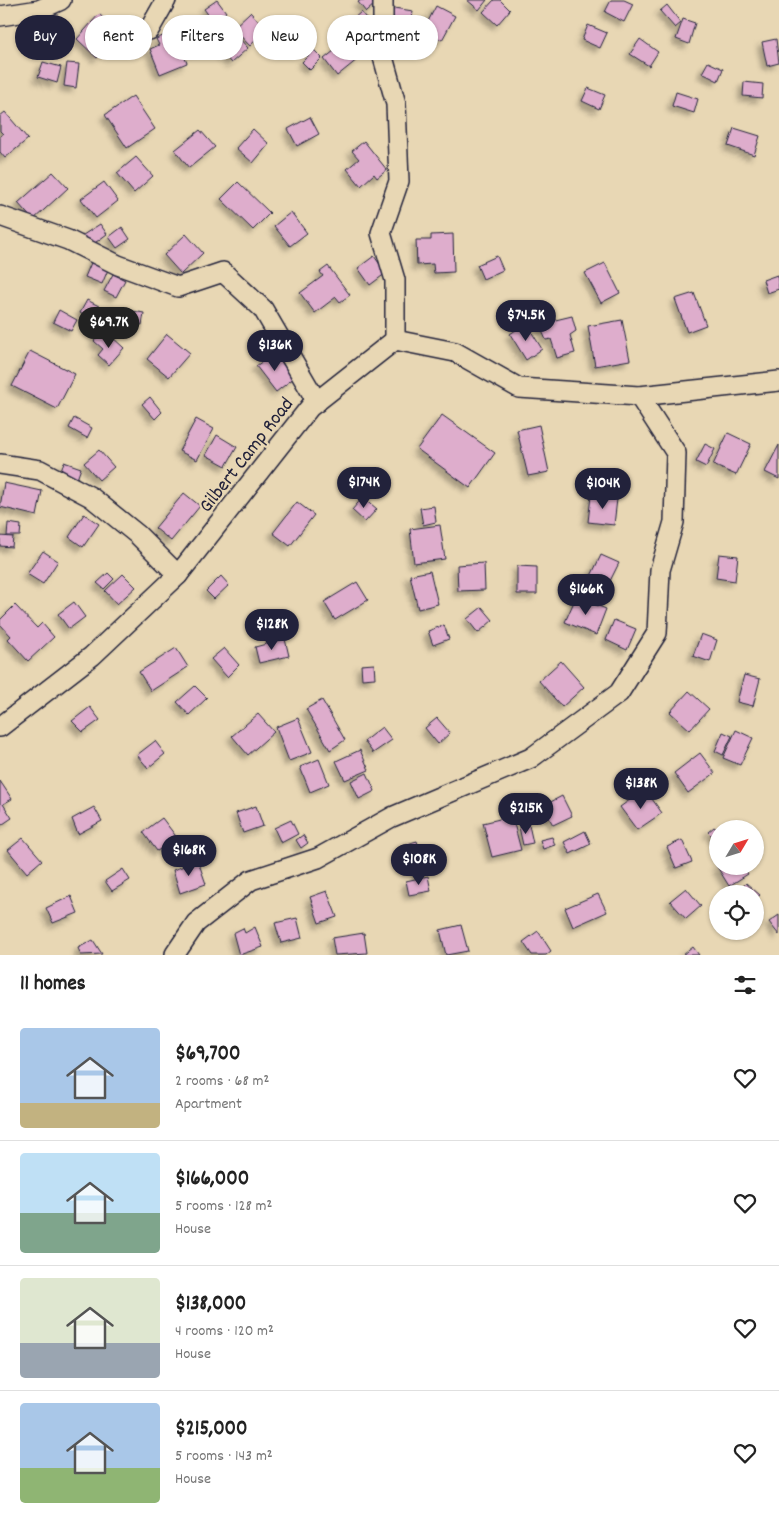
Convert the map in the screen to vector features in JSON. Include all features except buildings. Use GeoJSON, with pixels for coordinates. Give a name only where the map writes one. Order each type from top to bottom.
{"type":"FeatureCollection","features":[{"type":"Feature","properties":{"kind":"street"},"geometry":{"type":"LineString","coordinates":[[0,16],[39,10],[61,0]]}},
{"type":"Feature","properties":{"kind":"street"},"geometry":{"type":"LineString","coordinates":[[152,25],[166,0]]}},
{"type":"Feature","properties":{"kind":"street"},"geometry":{"type":"LineString","coordinates":[[384,0],[383,57],[396,104],[399,181],[381,233],[394,280],[395,340],[455,352],[519,388],[640,396],[779,381]]}},
{"type":"Feature","properties":{"kind":"street"},"geometry":{"type":"LineString","coordinates":[[0,216],[68,240],[118,265],[178,287],[223,272],[263,309],[316,402]]}},
{"type":"Feature","properties":{"kind":"street","name":"Gilbert Camp Road"},"geometry":{"type":"LineString","coordinates":[[0,727],[92,656],[178,575],[310,408],[395,340]]}},
{"type":"Feature","properties":{"kind":"street"},"geometry":{"type":"LineString","coordinates":[[175,954],[196,923],[251,880],[318,858],[392,817],[531,758],[619,693],[657,632],[660,570],[674,522],[676,453],[640,396]]}},
{"type":"Feature","properties":{"kind":"street"},"geometry":{"type":"LineString","coordinates":[[0,464],[40,470],[91,496],[138,535],[178,575]]}}]}
